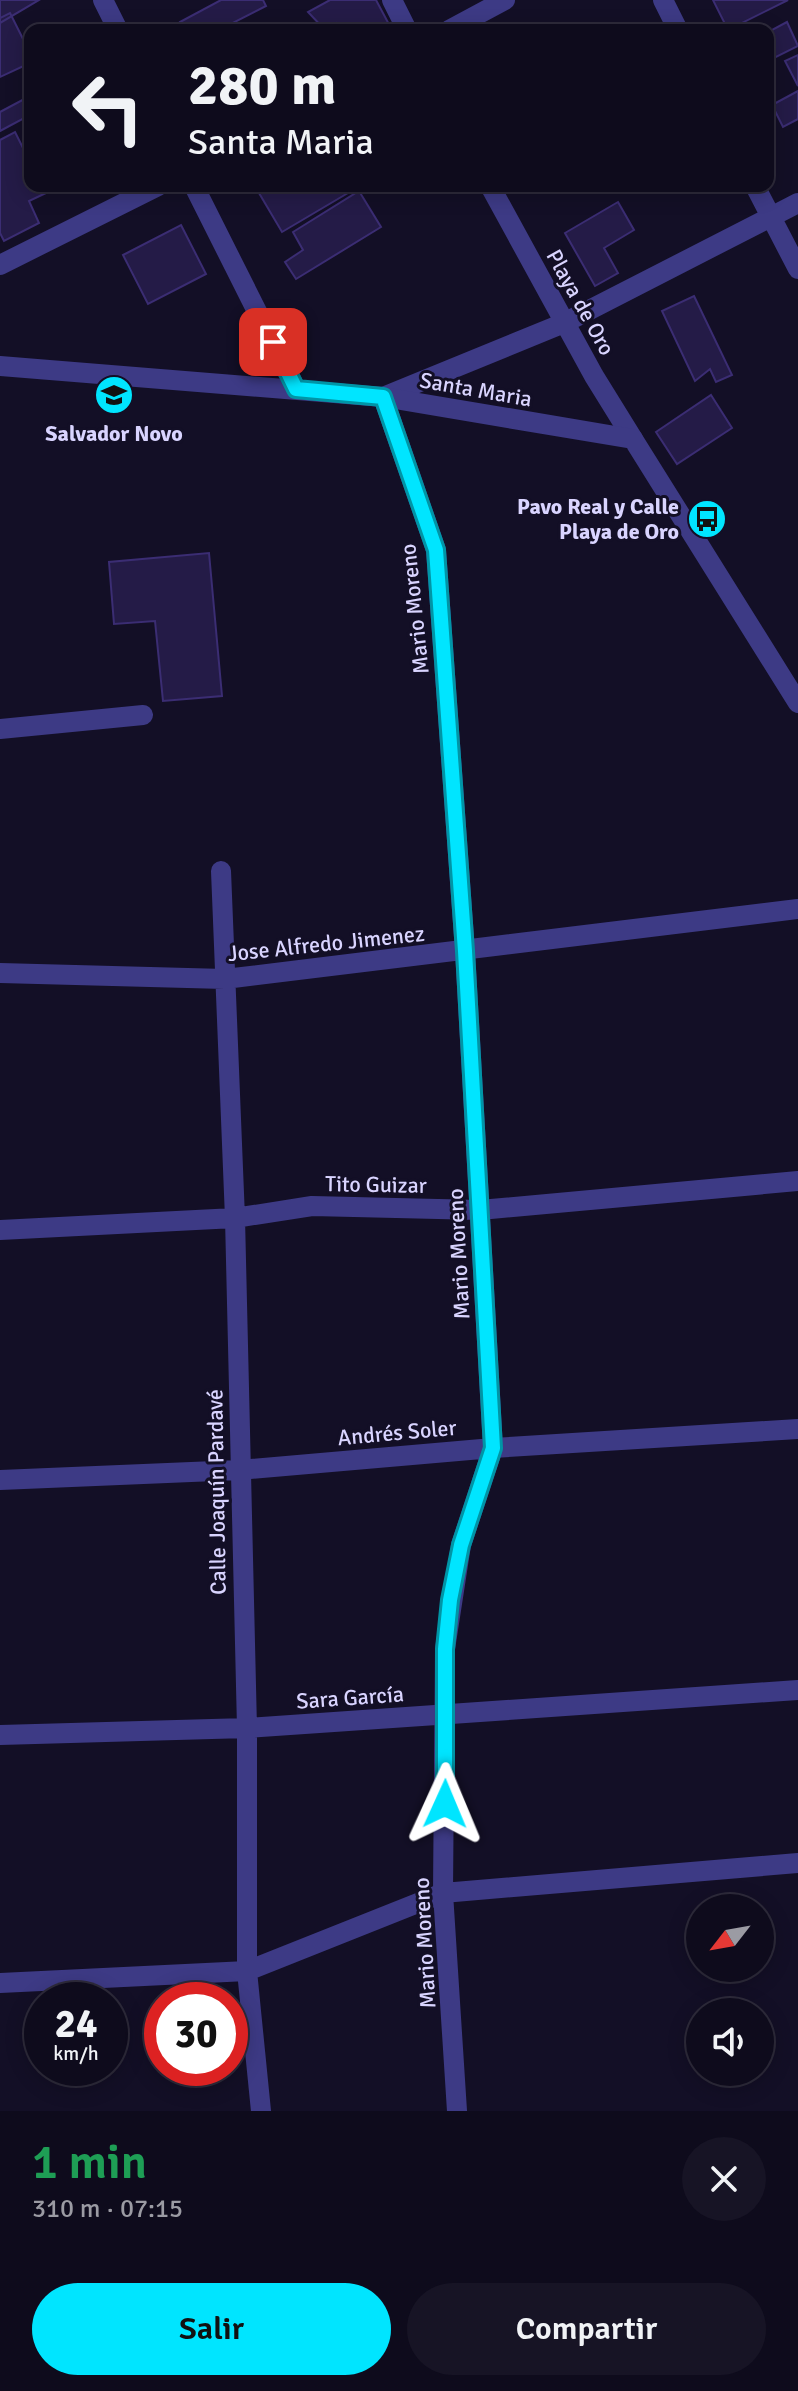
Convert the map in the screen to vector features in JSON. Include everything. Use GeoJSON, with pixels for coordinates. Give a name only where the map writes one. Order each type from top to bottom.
{"type":"FeatureCollection","features":[{"type":"Feature","properties":{"kind":"street"},"geometry":{"type":"LineString","coordinates":[[103,0],[115,24]]}},
{"type":"Feature","properties":{"kind":"street"},"geometry":{"type":"LineString","coordinates":[[392,0],[404,24]]}},
{"type":"Feature","properties":{"kind":"street"},"geometry":{"type":"LineString","coordinates":[[460,24],[505,0]]}},
{"type":"Feature","properties":{"kind":"street"},"geometry":{"type":"LineString","coordinates":[[663,0],[675,24]]}},
{"type":"Feature","properties":{"kind":"street"},"geometry":{"type":"LineString","coordinates":[[0,265],[146,192]]}},
{"type":"Feature","properties":{"kind":"street"},"geometry":{"type":"LineString","coordinates":[[197,192],[296,389]]}},
{"type":"Feature","properties":{"kind":"street","name":"Playa de Oro"},"geometry":{"type":"LineString","coordinates":[[493,192],[564,323],[633,439]]}},
{"type":"Feature","properties":{"kind":"street"},"geometry":{"type":"LineString","coordinates":[[758,192],[798,269]]}},
{"type":"Feature","properties":{"kind":"street"},"geometry":{"type":"LineString","coordinates":[[383,397],[564,323],[798,203]]}},
{"type":"Feature","properties":{"kind":"street","name":"Santa Maria"},"geometry":{"type":"LineString","coordinates":[[0,366],[383,397],[633,439]]}},
{"type":"Feature","properties":{"kind":"street","name":"Mario Moreno"},"geometry":{"type":"LineString","coordinates":[[383,397],[436,550],[465,951],[493,1448],[461,1545],[450,1600],[445,1649],[443,1893],[457,2111]]}},
{"type":"Feature","properties":{"kind":"street"},"geometry":{"type":"LineString","coordinates":[[633,439],[798,703]]}},
{"type":"Feature","properties":{"kind":"street"},"geometry":{"type":"LineString","coordinates":[[0,729],[143,715]]}},
{"type":"Feature","properties":{"kind":"street","name":"Calle Joaquín Pardavé"},"geometry":{"type":"LineString","coordinates":[[221,871],[235,1218],[247,1728],[247,1971],[261,2111]]}},
{"type":"Feature","properties":{"kind":"street","name":"Jose Alfredo Jimenez"},"geometry":{"type":"LineString","coordinates":[[0,973],[225,979],[798,909]]}},
{"type":"Feature","properties":{"kind":"street","name":"Tito Guizar"},"geometry":{"type":"LineString","coordinates":[[0,1230],[235,1218],[312,1206],[480,1210],[798,1181]]}},
{"type":"Feature","properties":{"kind":"street","name":"Andrés Soler"},"geometry":{"type":"LineString","coordinates":[[0,1480],[239,1470],[493,1448],[798,1429]]}},
{"type":"Feature","properties":{"kind":"street","name":"Sara García"},"geometry":{"type":"LineString","coordinates":[[0,1735],[247,1728],[798,1690]]}},
{"type":"Feature","properties":{"kind":"street"},"geometry":{"type":"LineString","coordinates":[[0,1983],[247,1971],[443,1893],[798,1863]]}},
{"type":"Feature","properties":{"kind":"building"},"geometry":{"type":"Polygon","coordinates":[[[0,0],[39,0],[0,23],[0,0]]]}},
{"type":"Feature","properties":{"kind":"building"},"geometry":{"type":"Polygon","coordinates":[[[221,0],[263,0],[266,6],[231,24],[180,22],[221,0]]]}},
{"type":"Feature","properties":{"kind":"building"},"geometry":{"type":"Polygon","coordinates":[[[330,0],[376,0],[389,24],[319,24],[308,12],[330,0]]]}},
{"type":"Feature","properties":{"kind":"building"},"geometry":{"type":"Polygon","coordinates":[[[713,0],[788,0],[740,24],[725,24],[713,0]]]}},
{"type":"Feature","properties":{"kind":"building"},"geometry":{"type":"Polygon","coordinates":[[[10,13],[24,41],[24,66],[0,77],[0,18],[10,13]]]}},
{"type":"Feature","properties":{"kind":"building"},"geometry":{"type":"Polygon","coordinates":[[[787,22],[798,46],[774,58],[774,29],[787,22]]]}},
{"type":"Feature","properties":{"kind":"building"},"geometry":{"type":"Polygon","coordinates":[[[798,55],[798,86],[785,61],[798,55]]]}},
{"type":"Feature","properties":{"kind":"building"},"geometry":{"type":"Polygon","coordinates":[[[798,91],[798,119],[783,127],[774,104],[798,91]]]}},
{"type":"Feature","properties":{"kind":"building"},"geometry":{"type":"Polygon","coordinates":[[[24,99],[24,118],[0,131],[0,112],[24,99]]]}},
{"type":"Feature","properties":{"kind":"building"},"geometry":{"type":"Polygon","coordinates":[[[15,132],[24,150],[24,192],[46,193],[29,201],[39,223],[4,241],[0,233],[0,140],[15,132]]]}},
{"type":"Feature","properties":{"kind":"building"},"geometry":{"type":"Polygon","coordinates":[[[261,192],[350,192],[282,232],[261,192]]]}},
{"type":"Feature","properties":{"kind":"building"},"geometry":{"type":"Polygon","coordinates":[[[357,192],[381,227],[296,279],[285,262],[303,250],[293,232],[357,192]]]}},
{"type":"Feature","properties":{"kind":"building"},"geometry":{"type":"Polygon","coordinates":[[[618,202],[634,230],[604,248],[618,273],[595,286],[565,233],[618,202]]]}},
{"type":"Feature","properties":{"kind":"building"},"geometry":{"type":"Polygon","coordinates":[[[181,225],[206,274],[148,304],[123,255],[181,225]]]}},
{"type":"Feature","properties":{"kind":"building"},"geometry":{"type":"Polygon","coordinates":[[[694,296],[732,375],[716,382],[710,369],[695,381],[662,311],[694,296]]]}},
{"type":"Feature","properties":{"kind":"building"},"geometry":{"type":"Polygon","coordinates":[[[711,395],[732,428],[677,464],[656,432],[711,395]]]}},
{"type":"Feature","properties":{"kind":"building"},"geometry":{"type":"Polygon","coordinates":[[[209,553],[222,696],[163,701],[155,621],[114,624],[109,562],[209,553]]]}},
{"type":"Feature","properties":{"kind":"place","name":"Salvador Novo"},"geometry":{"type":"Point","coordinates":[114,395]}},
{"type":"Feature","properties":{"kind":"place","name":"Pavo Real y Calle Playa de Oro"},"geometry":{"type":"Point","coordinates":[707,519]}},
{"type":"Feature","properties":{"kind":"route"},"geometry":{"type":"LineString","coordinates":[[273,342],[296,389],[383,397],[436,550],[465,951],[493,1448],[461,1545],[450,1600],[445,1649],[445,1804]]}}]}
